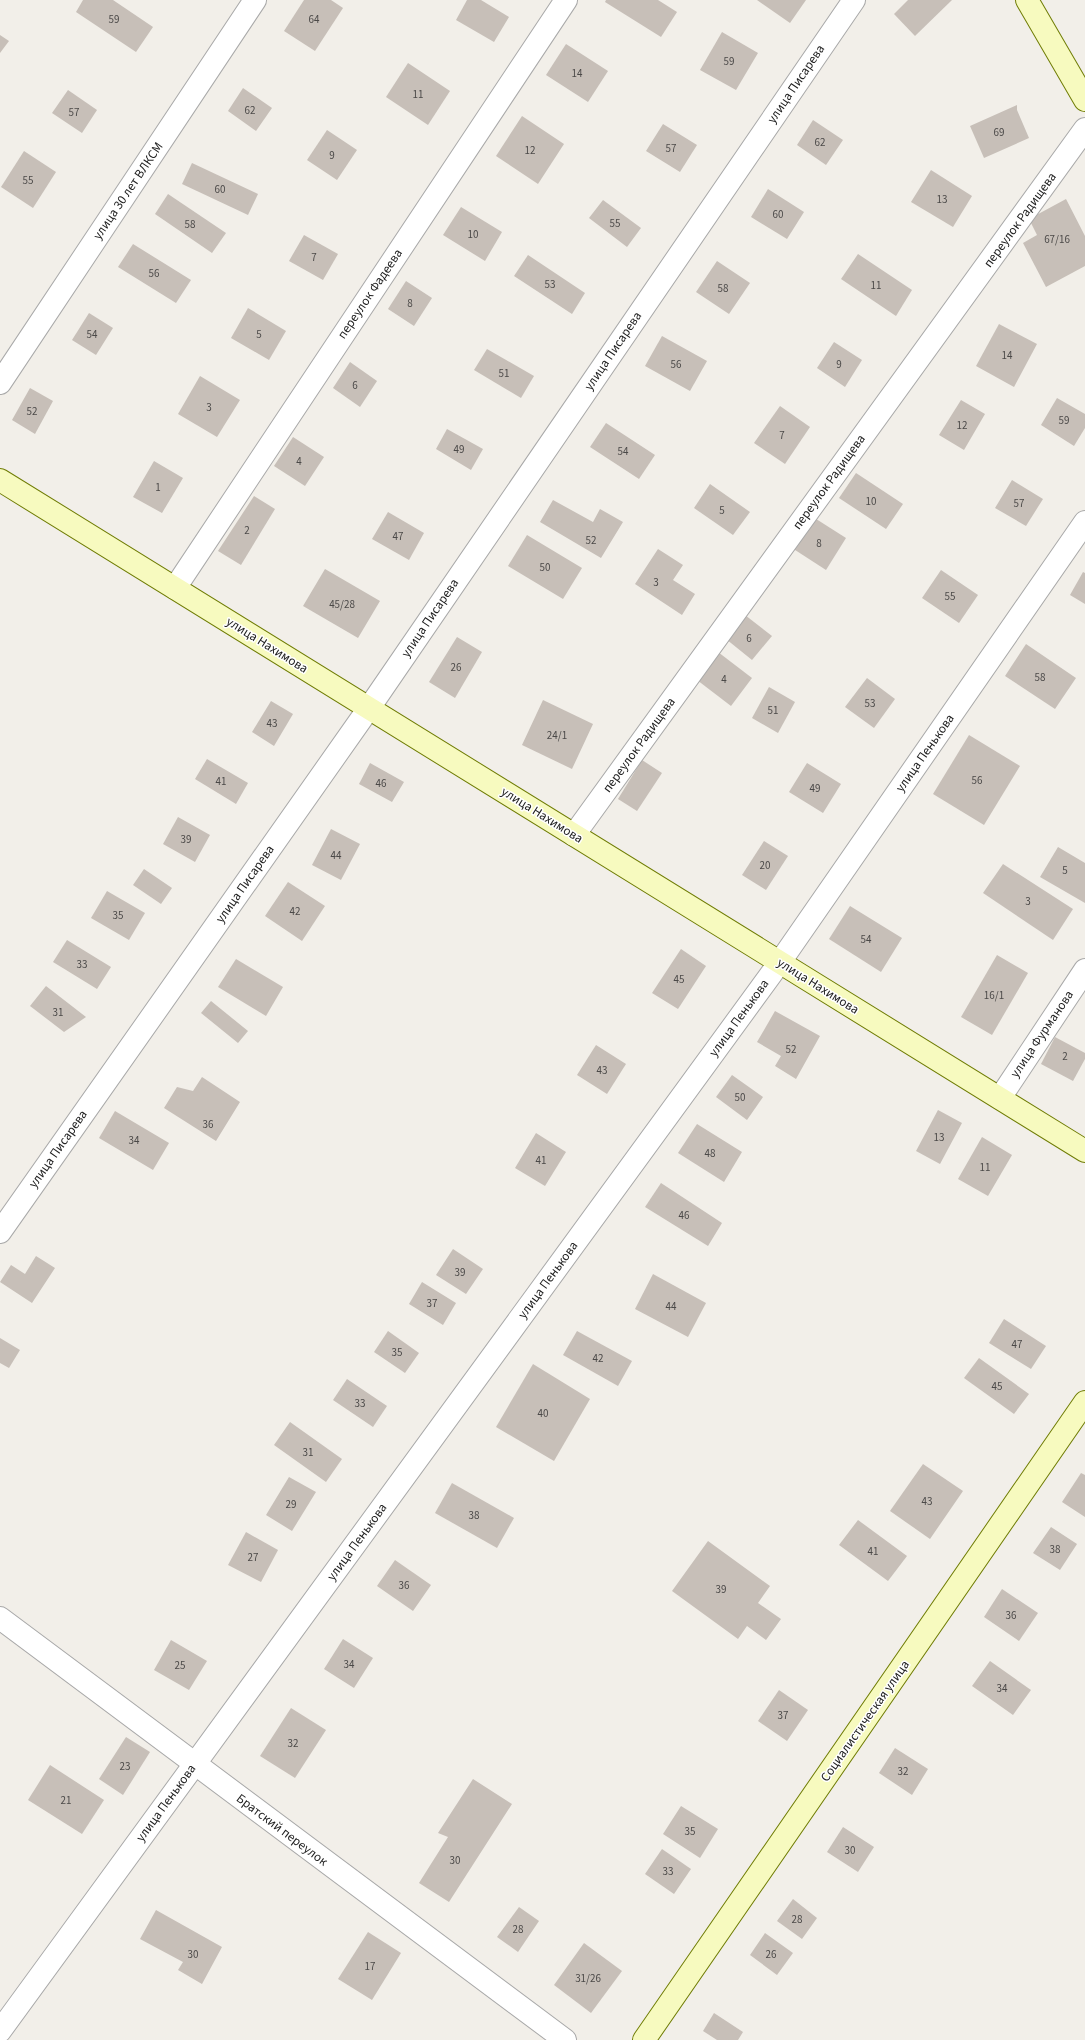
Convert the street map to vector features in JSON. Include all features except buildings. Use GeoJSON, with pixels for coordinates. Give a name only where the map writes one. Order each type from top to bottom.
{"type":"FeatureCollection","features":[{"type":"Feature","properties":{"kind":"street","name":"улица 30 лет ВЛКСМ"},"geometry":{"type":"LineString","coordinates":[[0,383],[255,0]]}},
{"type":"Feature","properties":{"kind":"street","name":"переулок Фадеева"},"geometry":{"type":"LineString","coordinates":[[175,588],[566,0]]}},
{"type":"Feature","properties":{"kind":"street","name":"улица Писарева"},"geometry":{"type":"LineString","coordinates":[[0,1232],[369,708],[854,0]]}},
{"type":"Feature","properties":{"kind":"street"},"geometry":{"type":"LineString","coordinates":[[1027,0],[1085,100]]}},
{"type":"Feature","properties":{"kind":"street","name":"переулок Радищева"},"geometry":{"type":"LineString","coordinates":[[574,835],[1085,129]]}},
{"type":"Feature","properties":{"kind":"street","name":"улица Нахимова"},"geometry":{"type":"LineString","coordinates":[[0,480],[1085,1151]]}},
{"type":"Feature","properties":{"kind":"street","name":"улица Пенькова"},"geometry":{"type":"LineString","coordinates":[[0,2031],[780,962],[1085,522]]}},
{"type":"Feature","properties":{"kind":"street","name":"улица Фурманова"},"geometry":{"type":"LineString","coordinates":[[1000,1098],[1085,970]]}},
{"type":"Feature","properties":{"kind":"street","name":"Социалистическая улица"},"geometry":{"type":"LineString","coordinates":[[644,2040],[1085,1402]]}},
{"type":"Feature","properties":{"kind":"street","name":"Братский переулок"},"geometry":{"type":"LineString","coordinates":[[0,1618],[565,2040]]}}]}
